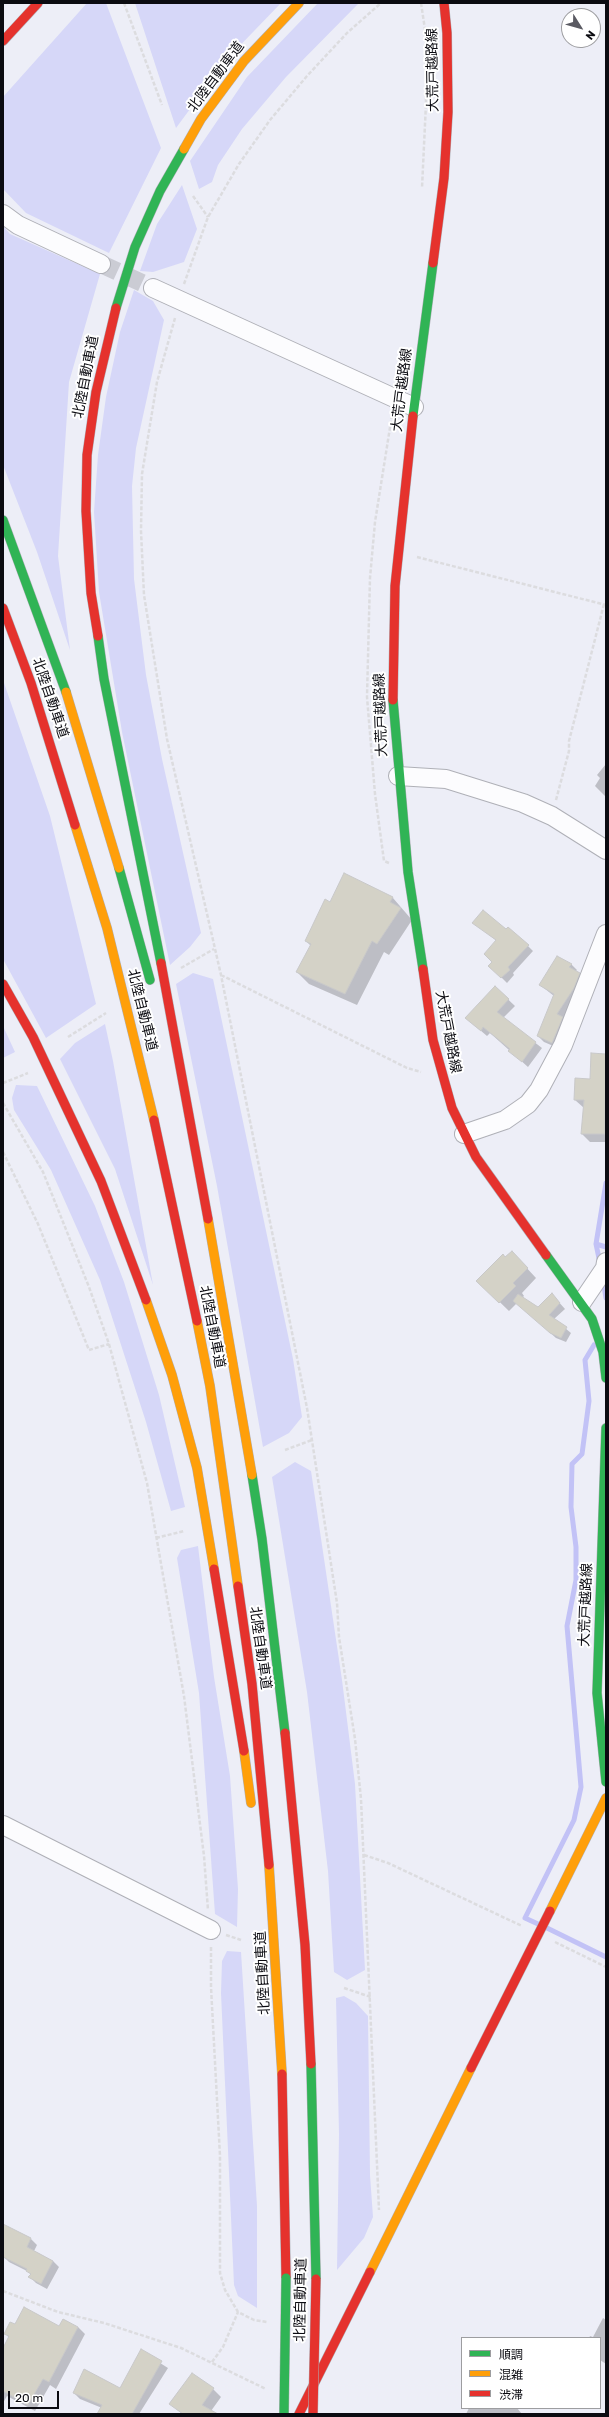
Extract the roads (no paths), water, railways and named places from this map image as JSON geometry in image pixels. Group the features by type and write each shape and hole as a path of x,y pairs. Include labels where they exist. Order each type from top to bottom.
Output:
{"main road":[{"path":"3,41 38,3"},
{"name":"北陸自動車道","path":"299,3 273,28 221,90 182,149 160,191 135,247 111,324 96,392 87,456 86,512 91,593 104,679 138,842 186,1095 209,1233 237,1382 262,1539 290,1787 305,1945 312,2074 316,2279 313,2414"},
{"name":"大荒戸越路線","path":"444,3 447,33 448,112 444,178 397,551 393,696 398,776 416,931 439,1067 452,1108 476,1157 521,1223 582,1302 592,1319 600,1340 606,1378"},
{"name":"北陸自動車道","path":"3,520 60,673 94,780 134,918 153,993"},
{"name":"北陸自動車道","path":"3,608 32,683 107,928 142,1066 178,1224 210,1386 252,1684 267,1825 282,2073 286,2278 284,2414"},
{"path":"3,984 33,1037 101,1181 136,1270 172,1375 197,1468 234,1682 253,1815"},
{"name":"北陸自動車道","path":"166,1045 209,1233"},
{"name":"大荒戸越路線","path":"606,1428 603,1576 597,1693 606,1782"},
{"path":"299,2414 606,1798"},
{"name":"北陸自動車道","path":"257,1845 271,1944 282,2073"}],"street":[{"path":"3,214 18,225 101,264"},
{"path":"153,288 414,407"},
{"path":"398,776 446,779 523,803 552,816 606,850"},
{"path":"464,1134 505,1120 528,1104 540,1090 563,1044 606,934"},
{"path":"582,1302 605,1268 606,1262"},
{"path":"3,1825 211,1930"}],"waterway":[{"path":"600,1263 596,1244 606,1183"},
{"path":"596,1244 606,1247"},
{"path":"603,1279 606,1298"},
{"path":"538,1924 525,1918 574,1820 581,1787 567,1626 576,1580 576,1547 571,1507 572,1464 582,1454 589,1401 585,1360 594,1345"},
{"path":"547,1928 606,1957"}],"tunnel":[{"path":"101,264 153,288"}]}
